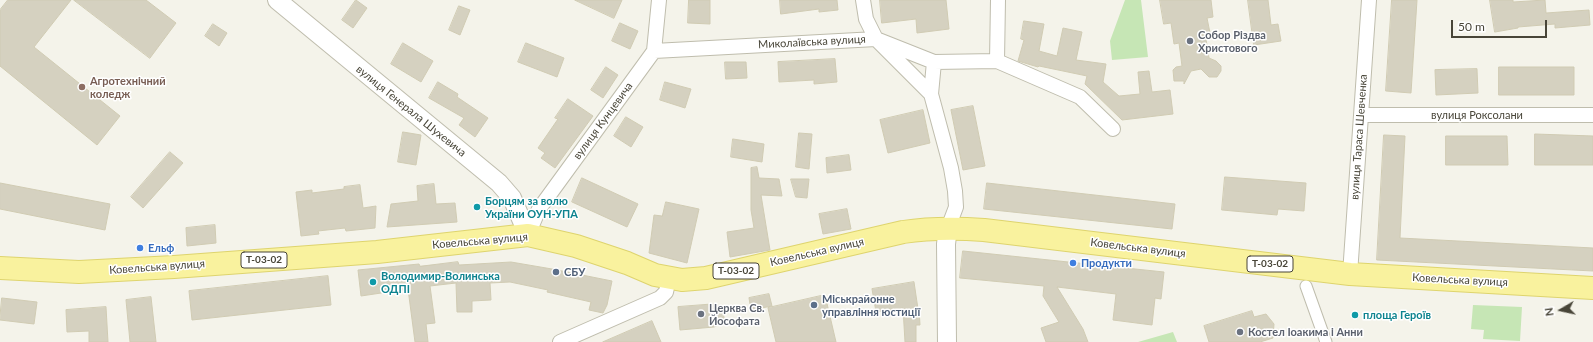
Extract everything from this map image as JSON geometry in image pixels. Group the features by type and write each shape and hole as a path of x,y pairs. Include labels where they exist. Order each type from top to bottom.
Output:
{"main road":[{"name":"Ковельська вулиця","path":"0,268 79,272 174,267 377,252 528,235 576,246 627,263 655,275 682,280 706,278 903,232 948,228 984,230 1350,274 1593,288"}],"street":[{"name":"вулиця Генерала Шухевича","path":"277,0 499,183 512,198 528,235"},
{"path":"654,51 659,0"},
{"path":"863,0 866,19 876,39 931,94"},
{"path":"997,61 998,0"},
{"name":"вулиця Тараса Шевченка","path":"1350,274 1369,0"},
{"name":"Миколаївська вулиця","path":"654,51 876,39 934,62 997,61 1080,97 1113,129"},
{"name":"вулиця Кунцевича","path":"528,235 539,209 654,51"},
{"path":"934,62 931,94 951,168 956,207 948,228 946,244 947,342"},
{"name":"вулиця Роксолани","path":"1361,115 1593,115"},
{"path":"560,342 660,298 666,292 669,278"},
{"path":"1306,286 1326,342"}],"green space":[{"path":"1125,0 1141,0 1148,57 1112,60 1110,41"},
{"path":"1473,305 1522,307 1520,341 1483,339 1484,330 1471,329"},
{"path":"1173,332 1177,342 1138,342"}],"building":[{"path":"8,0 71,0 34,47 120,116 97,145 0,66 0,10"},
{"path":"74,0 146,0 176,23 150,58"},
{"path":"356,0 367,8 353,28 342,20"},
{"path":"575,0 622,0 614,18"},
{"path":"689,0 710,0 710,24 688,23"},
{"path":"780,0 837,0 838,10 819,12 819,9 781,14"},
{"path":"880,0 946,0 949,29 917,33 916,19 882,23"},
{"name":"Собор Різдва Христового","path":"1160,0 1211,0 1213,17 1207,18 1211,38 1206,39 1209,58 1216,61 1221,66 1221,71 1217,77 1209,77 1201,69 1191,71 1184,84 1184,81 1174,81 1173,70 1176,67 1182,66 1179,43 1174,44 1171,23 1164,24"},
{"path":"1248,0 1268,0 1271,25 1278,24 1281,41 1254,45"},
{"path":"1392,0 1417,0 1411,93 1386,91"},
{"path":"1490,0 1513,0 1513,2 1545,0 1546,13 1589,10 1590,25 1555,28 1555,24 1518,27 1495,32"},
{"path":"459,6 470,10 460,35 449,30"},
{"path":"1024,21 1044,24 1039,51 1057,56 1063,28 1082,32 1076,60 1106,64 1103,82 1119,96 1140,94 1138,72 1149,71 1152,92 1170,90 1173,114 1122,120 1085,84 1087,76 1038,67 1018,61 1024,40 1021,39"},
{"path":"620,23 638,31 630,49 612,41"},
{"path":"213,24 227,33 219,46 205,36"},
{"path":"403,43 433,61 421,82 391,64"},
{"path":"526,43 564,58 557,77 518,62"},
{"path":"835,59 837,82 814,84 814,80 779,82 778,62"},
{"path":"725,62 746,62 747,78 726,79"},
{"path":"606,67 618,75 603,98 591,90"},
{"path":"1499,67 1574,67 1574,95 1499,95"},
{"path":"1477,69 1478,93 1436,95 1435,70"},
{"path":"438,82 458,94 457,97 488,118 475,137 459,125 464,118 429,98"},
{"path":"665,82 691,89 685,108 660,100"},
{"path":"568,99 593,116 555,168 541,158 545,153 538,148 558,119 555,118"},
{"path":"973,106 985,166 963,170 951,110"},
{"path":"923,110 930,143 888,153 880,120"},
{"path":"626,117 643,127 631,147 614,136"},
{"path":"403,132 421,135 416,165 398,162"},
{"path":"799,133 812,134 809,169 796,167"},
{"path":"1535,134 1593,136 1593,165 1535,165"},
{"path":"1384,135 1405,136 1400,238 1593,248 1593,271 1377,260"},
{"path":"1446,136 1507,136 1508,165 1446,165"},
{"path":"733,139 764,144 762,162 731,157"},
{"path":"170,152 183,163 143,208 131,197"},
{"path":"849,155 851,170 827,173 826,158"},
{"path":"757,167 759,178 779,179 782,196 761,195 770,250 730,257 727,232 754,228 751,210 751,168"},
{"path":"1225,177 1306,183 1304,211 1278,209 1277,215 1222,210"},
{"path":"582,178 638,204 627,227 572,202"},
{"path":"791,179 809,179 807,198 796,197"},
{"path":"0,183 110,204 105,230 0,209"},
{"path":"987,183 1175,204 1172,229 984,209"},
{"path":"434,184 436,204 455,203 457,222 387,227 391,204 418,201 417,186"},
{"path":"360,185 363,208 376,206 375,228 346,231 345,228 318,231 319,234 301,236 296,192 312,190 312,193 344,189 344,187"},
{"path":"666,202 699,209 687,263 649,253 654,215 662,216"},
{"path":"847,209 851,229 823,234 819,214"},
{"path":"215,225 216,243 187,246 186,228"},
{"path":"963,251 1164,272 1161,299 1155,298 1152,325 1113,320 1116,294 1057,287 1083,329 1088,342 1046,342 1041,328 1059,322 1043,296 1044,286 960,278"},
{"path":"458,262 459,265 511,262 612,281 607,305 603,313 589,310 591,302 547,292 548,290 510,282 490,283 491,300 472,301 472,312 457,312 456,283 430,286 435,323 426,324 428,342 415,342 408,289 361,296 358,270"},
{"path":"328,276 331,305 192,320 189,291"},
{"path":"914,282 919,309 920,325 916,325 916,342 905,342 903,308 876,312 872,289"},
{"path":"769,294 772,306 751,310 749,298"},
{"path":"825,295 836,342 776,342 768,308"},
{"path":"151,297 156,342 130,342 126,300"},
{"path":"2,298 37,302 34,324 0,320"},
{"name":"Церква Св. Йософата","path":"713,304 718,305 723,310 724,318 719,325 714,327 680,330 678,307"},
{"path":"106,307 108,342 89,342 89,331 67,332 66,310"},
{"name":"Костел Іоакима і Анни","path":"1252,311 1254,317 1266,314 1274,324 1273,338 1260,342 1209,342 1204,326"},
{"path":"652,321 661,342 603,342"}],"place":[{"name":"Собор Різдва Христового","path":"1190,41"},
{"name":"Агротехнічний коледж","path":"82,87"},
{"name":"Борцям за волю України ОУН-УПА","path":"477,207"},
{"name":"Ельф","path":"140,248"},
{"name":"Продукти","path":"1073,263"},
{"name":"СБУ","path":"556,272"},
{"name":"Володимир-Волинська ОДПІ","path":"373,282"},
{"name":"Міськрайонне управління юстиції","path":"814,305"},
{"name":"Церква Св. Йософата","path":"701,314"},
{"name":"площа Героїв","path":"1355,315"},
{"name":"Костел Іоакима і Анни","path":"1240,332"}]}
